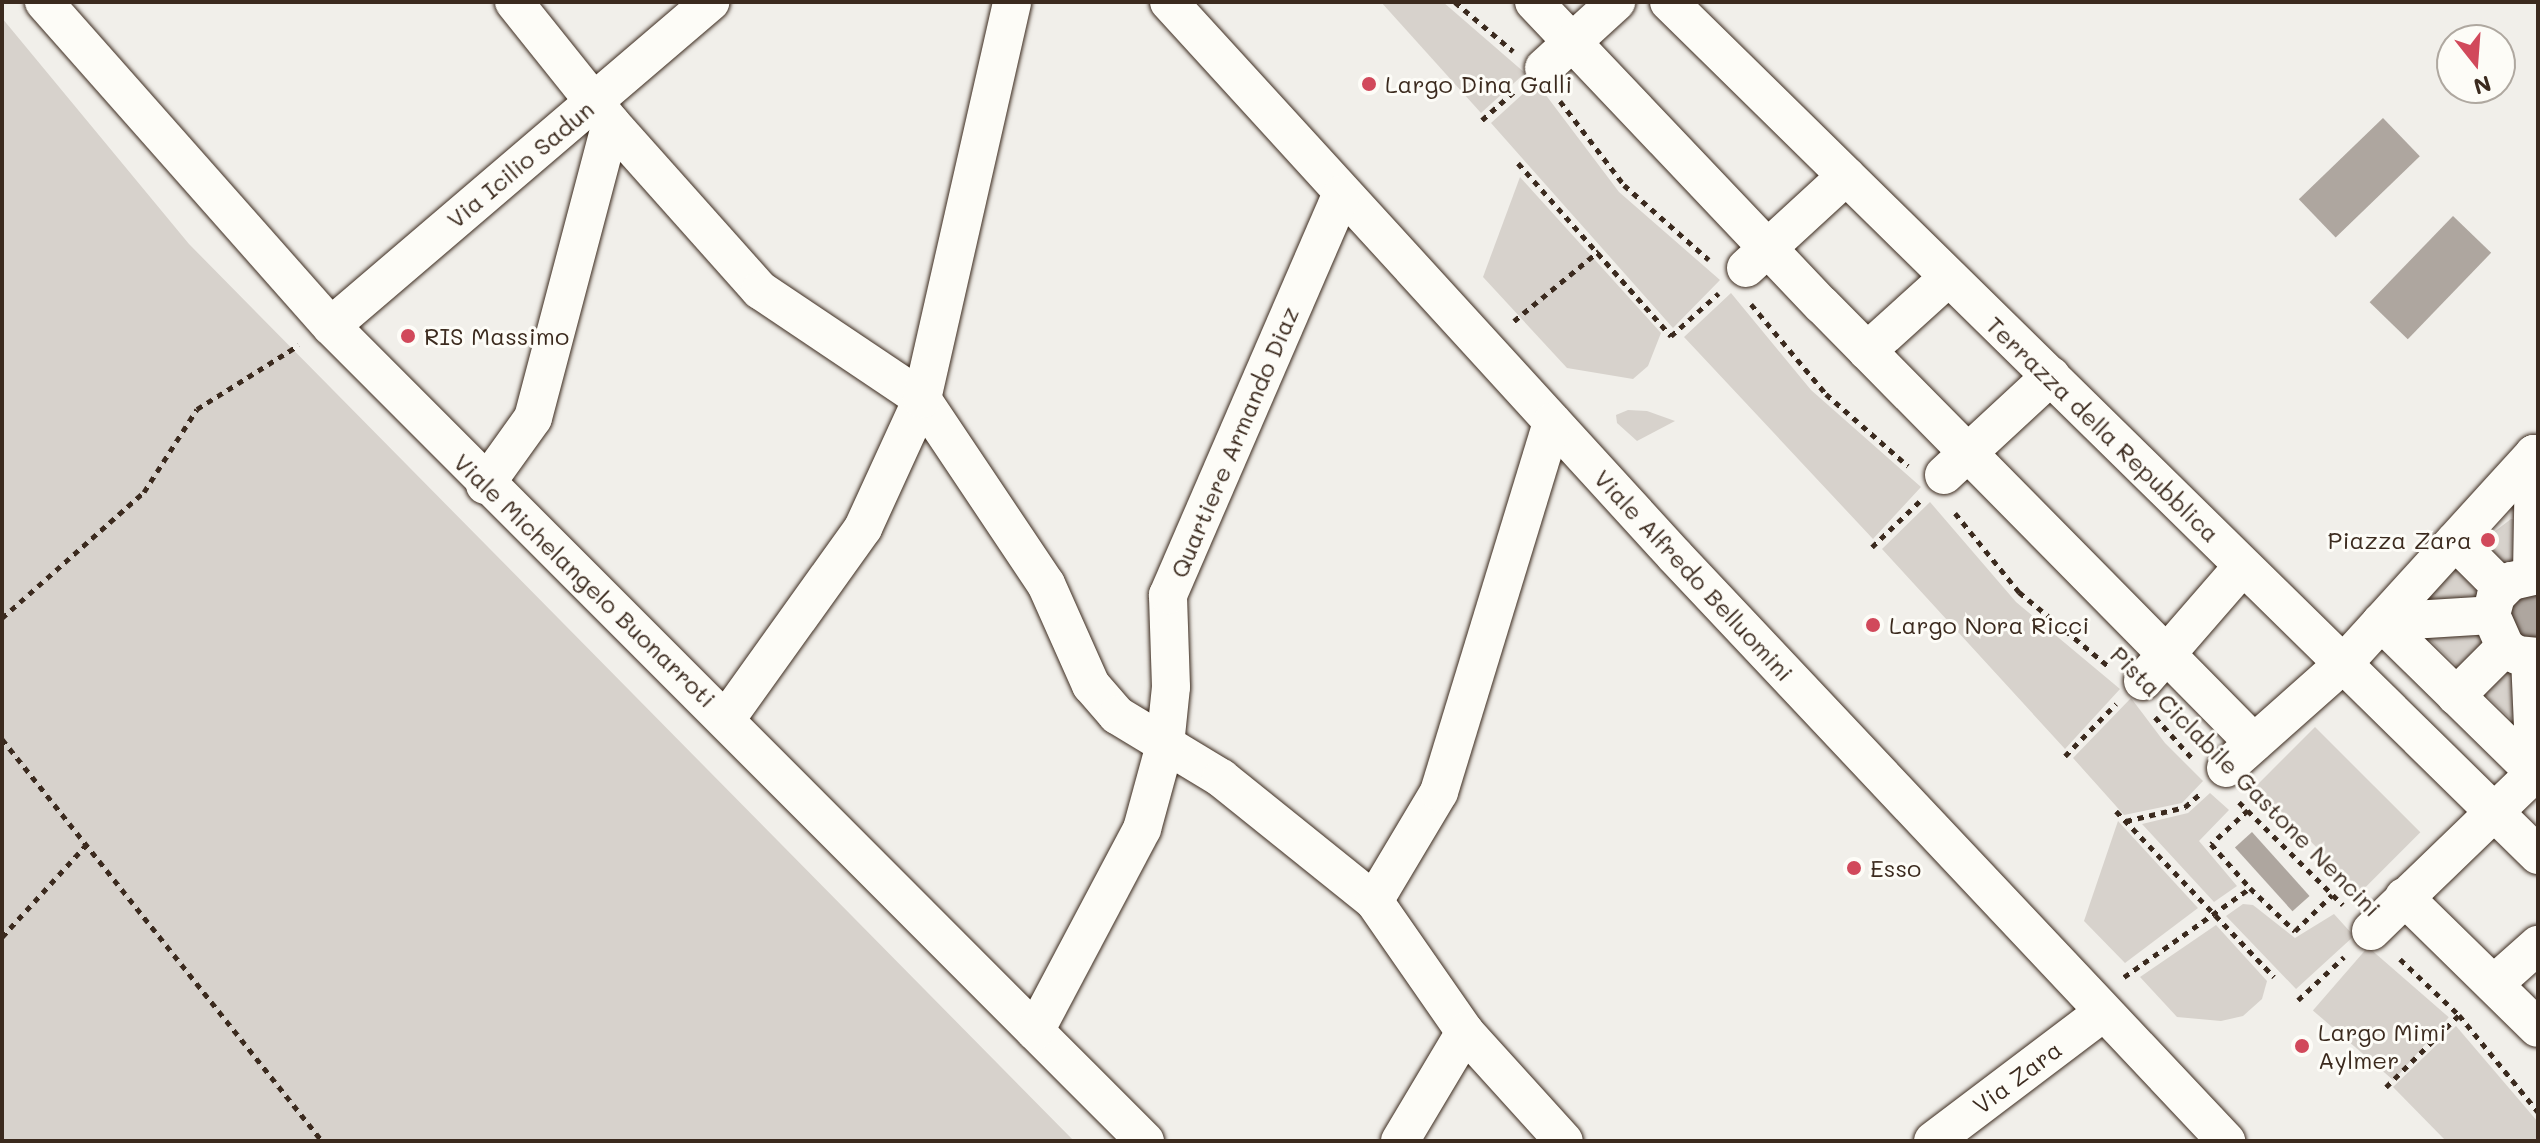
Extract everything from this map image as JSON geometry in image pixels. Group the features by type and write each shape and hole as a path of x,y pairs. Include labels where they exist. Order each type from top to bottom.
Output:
{"street":[{"name":"Viale Michelangelo Buonarroti","path":"44,2 331,326 485,485 727,718 1145,1141"},
{"path":"514,2 602,112 760,290 922,399 1046,584 1091,685 1117,715 1221,778 1374,901 1465,1032 1564,1141"},
{"name":"Via Icilio Sadun","path":"331,326 602,112 710,2"},
{"path":"727,718 863,528 922,399 1012,2"},
{"name":"Viale Alfredo Belluomini","path":"1169,2 1341,195 2101,1014 2226,1141"},
{"path":"1534,2 1572,42 1739,272 1867,351 1942,482 2139,682 2254,743"},
{"path":"1539,77 1616,2"},
{"name":"Terrazza della Repubblica","path":"1669,2 2538,855"},
{"path":"485,485 533,418 602,112"},
{"path":"1739,272 1846,176"},
{"name":"Quartiere Armando Diaz","path":"1035,1031 1142,829 1165,745 1171,687 1168,595 1341,195"},
{"path":"1867,351 1949,277"},
{"path":"1942,482 2051,376"},
{"path":"1374,901 1439,792 1552,422"},
{"path":"2218,781 2254,743 2343,664 2536,457"},
{"path":"2536,457 2519,616 2536,772"},
{"path":"2455,541 2519,616"},
{"path":"2139,682 2243,566"},
{"path":"2381,622 2519,616"},
{"path":"2456,696 2519,616"},
{"path":"2381,622 2536,772"},
{"path":"2371,931 2536,772"},
{"path":"2404,897 2480,996 2538,1028"},
{"path":"2480,996 2538,945"},
{"name":"Via Zara","path":"1933,1141 2101,1014"},
{"path":"1400,1141 1465,1032"}],"path":[{"name":"Pista Ciclabile Gastone Nencini","path":"1455,2 1539,77 1624,185 1739,272 1826,394 1942,482 2019,592 2139,682 2218,781 2459,1015 2538,1112"},
{"path":"1482,120 1539,77"},
{"path":"1518,163 1671,336 1739,272"},
{"path":"1514,321 1599,251"},
{"path":"2,618 144,492 197,409 331,326"},
{"path":"1872,547 1942,482"},
{"path":"2065,756 2139,682"},
{"path":"2,739 322,1141"},
{"path":"2125,821 2185,807 2218,781"},
{"path":"2248,810 2211,844 2250,888 2295,931 2332,895"},
{"path":"2116,811 2274,977"},
{"path":"2,937 86,845"},
{"path":"2298,1000 2371,931"},
{"path":"2386,1087 2480,996"}],"shaded area":[{"path":"1381,2 1443,2 1525,73 1481,113"},
{"path":"2,18 189,244 1074,1141 2,1141"},
{"path":"1536,82 1619,192 1720,280 1673,328 1491,123"},
{"path":"2383,118 2420,156 2336,237 2299,199"},
{"path":"1520,177 1661,333 1648,366 1633,379 1567,368 1483,277"},
{"path":"2453,216 2491,253 2408,339 2370,302"},
{"path":"1731,293 1811,390 1921,487 1873,539 1684,337"},
{"path":"1628,410 1647,411 1675,421 1637,441 1617,423 1616,415"},
{"path":"1930,502 2016,602 2120,689 2065,749 1882,549"},
{"path":"2511,519 2517,520 2521,567 2500,574 2473,548"},
{"path":"2463,562 2491,588 2481,607 2434,608 2426,598"},
{"path":"2538,591 2538,641 2523,641 2504,616 2509,600"},
{"path":"2481,625 2488,646 2462,671 2425,635"},
{"path":"2501,659 2520,666 2519,711 2511,719 2475,685"},
{"path":"2131,698 2165,743 2203,781 2182,803 2124,815 2073,758"},
{"path":"2315,727 2420,832 2361,892 2256,786"},
{"path":"2210,793 2229,810 2199,841 2237,886 2214,902 2142,824 2188,813"},
{"path":"2118,821 2198,908 2125,963 2084,921"},
{"path":"2252,832 2310,896 2292,911 2235,847"},
{"path":"2243,904 2253,905 2295,938 2334,914 2354,936 2296,989 2226,916"},
{"path":"2216,925 2267,981 2262,999 2243,1016 2221,1021 2177,1017 2140,977"},
{"path":"2368,947 2449,1017 2394,1081 2313,1010"},
{"path":"2456,1026 2538,1122 2538,1141 2446,1141 2393,1087"}],"place":[{"name":"Largo Dina Galli","path":"1369,84"},
{"name":"RIS Massimo","path":"408,336"},
{"name":"Piazza Zara","path":"2488,540"},
{"name":"Largo Nora Ricci","path":"1873,625"},
{"name":"Esso","path":"1854,868"},
{"name":"Largo Mimi Aylmer","path":"2302,1046"}]}
